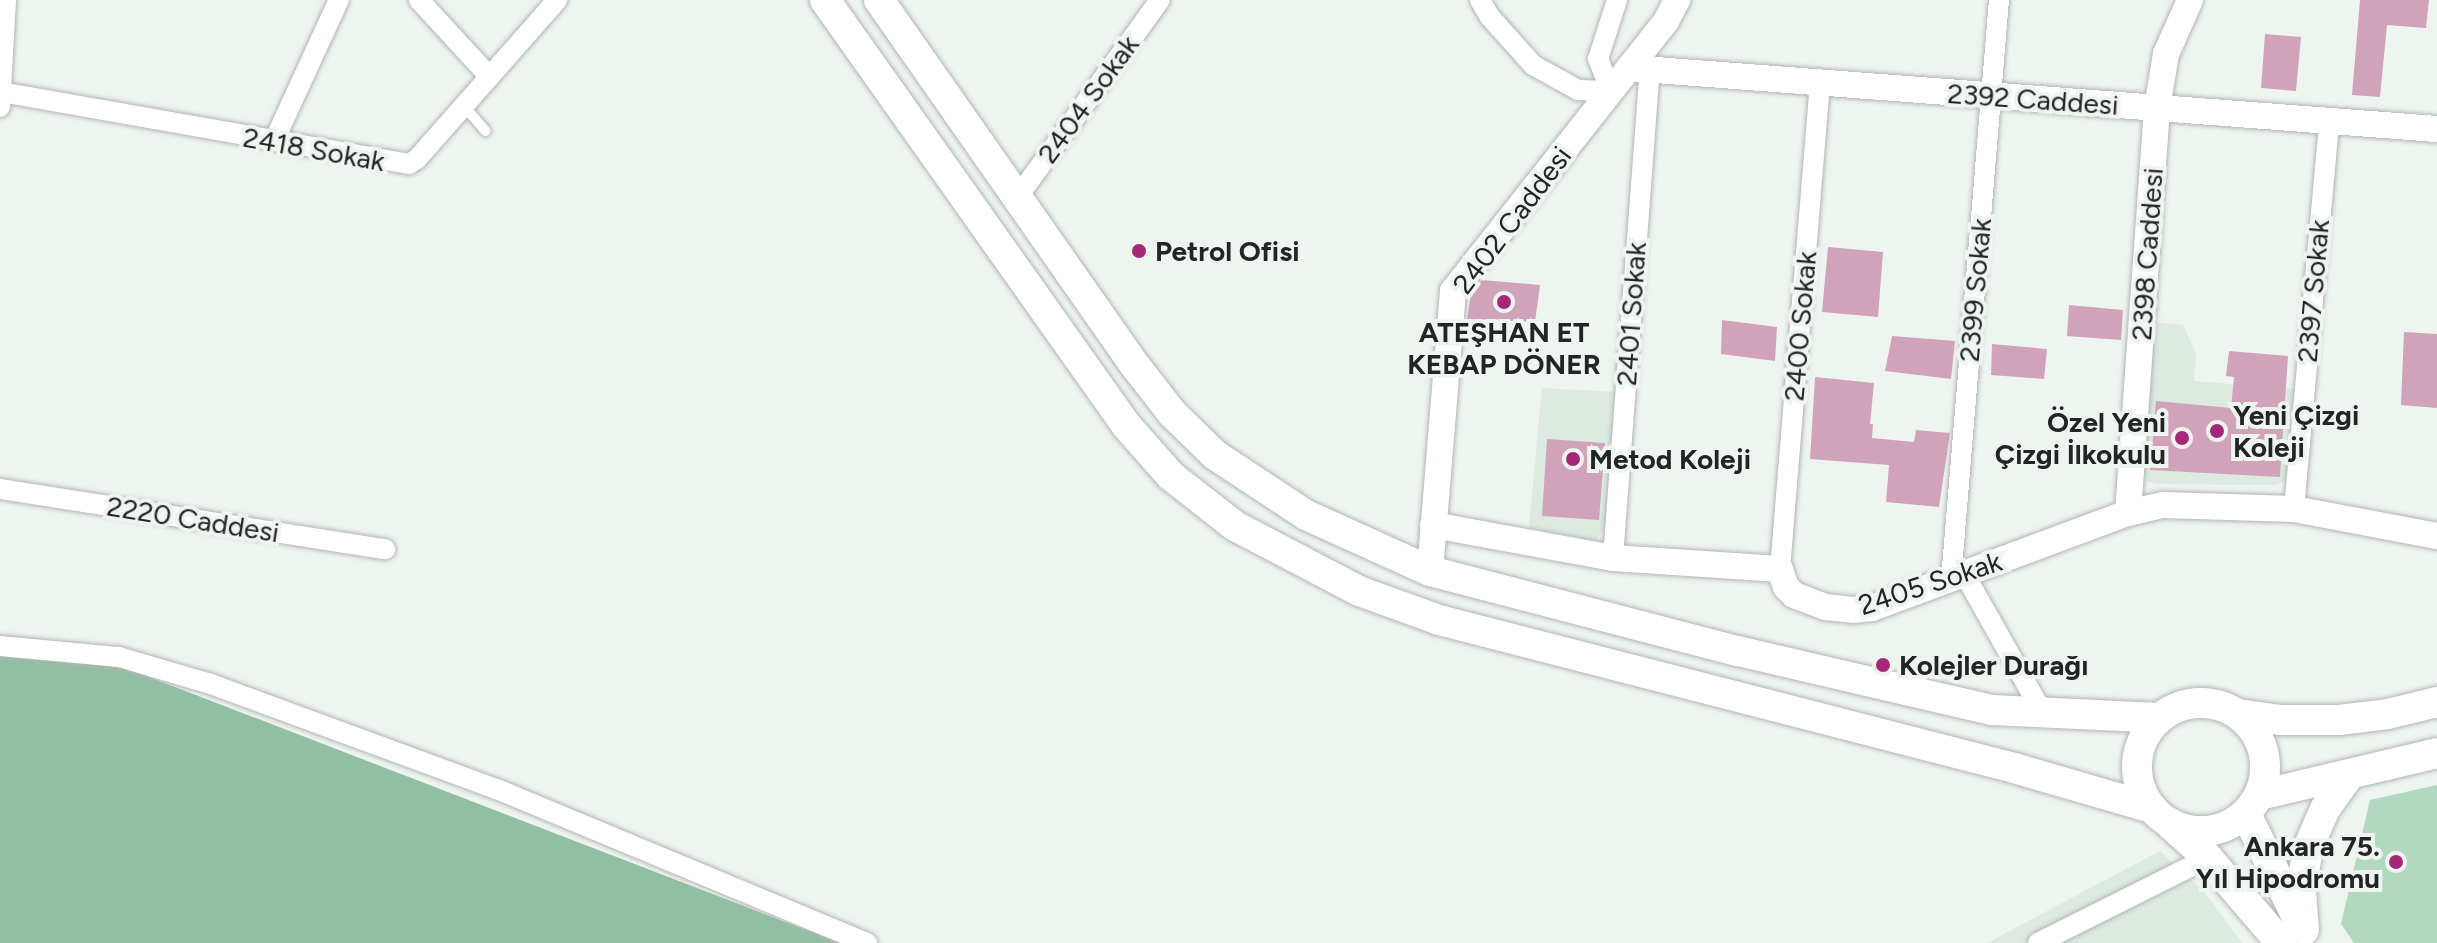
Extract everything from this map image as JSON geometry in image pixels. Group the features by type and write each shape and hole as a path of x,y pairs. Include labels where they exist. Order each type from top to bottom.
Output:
{"main road":[{"path":"825,0 1126,425 1171,476 1235,526 1359,591 1439,620 2014,768 2160,815 2193,832 2212,831 2253,805 2350,774 2437,753"},
{"path":"879,0 1137,368 1193,436 1240,473 1306,515 1430,571 1753,655 1992,710 2044,715 2159,718"},
{"path":"2198,702 2219,705 2238,714 2254,728 2266,761 2253,805 2298,939 2160,815 2139,784 2139,748 2159,718 2177,707 2198,702"},
{"path":"2238,714 2280,720 2339,720 2388,714 2437,702"},
{"path":"2298,939 2308,848 2325,809 2350,774"}],"street":[{"path":"0,107 6,0"},
{"path":"274,141 339,0"},
{"path":"419,0 489,76"},
{"name":"2418 Sokak","path":"1,92 409,164 417,159 557,0"},
{"name":"2404 Sokak","path":"1017,198 1160,0"},
{"path":"1480,0 1490,17 1533,65 1578,90 1611,91 1598,59 1617,0"},
{"name":"2402 Caddesi","path":"1430,571 1453,291 1611,91 1639,69 1677,0"},
{"name":"2399 Sokak","path":"1958,578 1999,0"},
{"name":"2398 Caddesi","path":"2128,513 2157,108 2166,54 2176,25 2190,0"},
{"name":"2392 Caddesi","path":"1639,69 2437,129"},
{"name":"2401 Sokak","path":"1613,558 1639,69"},
{"name":"2400 Sokak","path":"1780,569 1820,83"},
{"name":"2397 Sokak","path":"2294,509 2329,121"},
{"name":"2220 Caddesi","path":"0,489 385,549"},
{"name":"2405 Sokak","path":"1780,569 1786,587 1794,595 1840,609 1872,608 2128,513 2163,505 2294,509 2437,536"},
{"path":"1433,525 1613,558 1780,569"},
{"path":"1958,578 2044,715"},
{"path":"0,646 119,657 211,684 497,789 867,943"},
{"path":"2038,943 2208,858"}],"lane":[{"path":"463,105 486,131"}],"shaded area":[{"name":"Yeni Çizgi Koleji","path":"2151,322 2183,325 2196,353 2194,381 2295,389 2285,480 2276,485 2155,484 2139,478"},
{"name":"Metod Koleji","path":"1542,388 1617,392 1605,527 1596,541 1529,527"},
{"path":"2160,851 2205,893 2242,943 1987,943"}],"green space":[{"path":"0,652 118,665 840,943 0,943"},
{"name":"Ankara 75. Yıl Hipodromu","path":"2437,785 2437,943 2354,943 2341,924 2370,800"}],"building":[{"path":"2360,0 2429,0 2426,28 2387,25 2380,97 2352,95"},
{"path":"2265,34 2301,37 2296,91 2261,88"},
{"path":"1828,247 1883,252 1878,317 1822,312"},
{"name":"ATEŞHAN ET KEBAP DÖNER","path":"1482,280 1540,285 1535,322 1467,319 1471,293"},
{"path":"2069,305 2123,310 2121,340 2067,336"},
{"path":"1722,320 1777,327 1775,361 1721,354"},
{"path":"2404,332 2437,334 2437,408 2401,405"},
{"path":"1892,336 1955,341 1951,379 1885,371"},
{"path":"1992,344 2047,349 2044,379 1991,375"},
{"path":"2229,351 2288,356 2280,477 2150,470 2156,401 2231,408 2234,377 2226,376"},
{"path":"1815,377 1874,383 1870,424 1873,424 1872,438 1914,442 1916,430 1950,433 1939,507 1886,502 1889,465 1810,459"},
{"path":"1547,439 1605,443 1599,520 1542,516"}],"place":[{"name":"Petrol Ofisi","path":"1139,251"},
{"name":"ATEŞHAN ET KEBAP DÖNER","path":"1504,302"},
{"name":"Yeni Çizgi Koleji","path":"2217,431"},
{"name":"Özel Yeni Çizgi İlkokulu","path":"2182,438"},
{"name":"Metod Koleji","path":"1573,459"},
{"name":"Kolejler Durağı","path":"1883,665"},
{"name":"Ankara 75. Yıl Hipodromu","path":"2396,862"}]}
